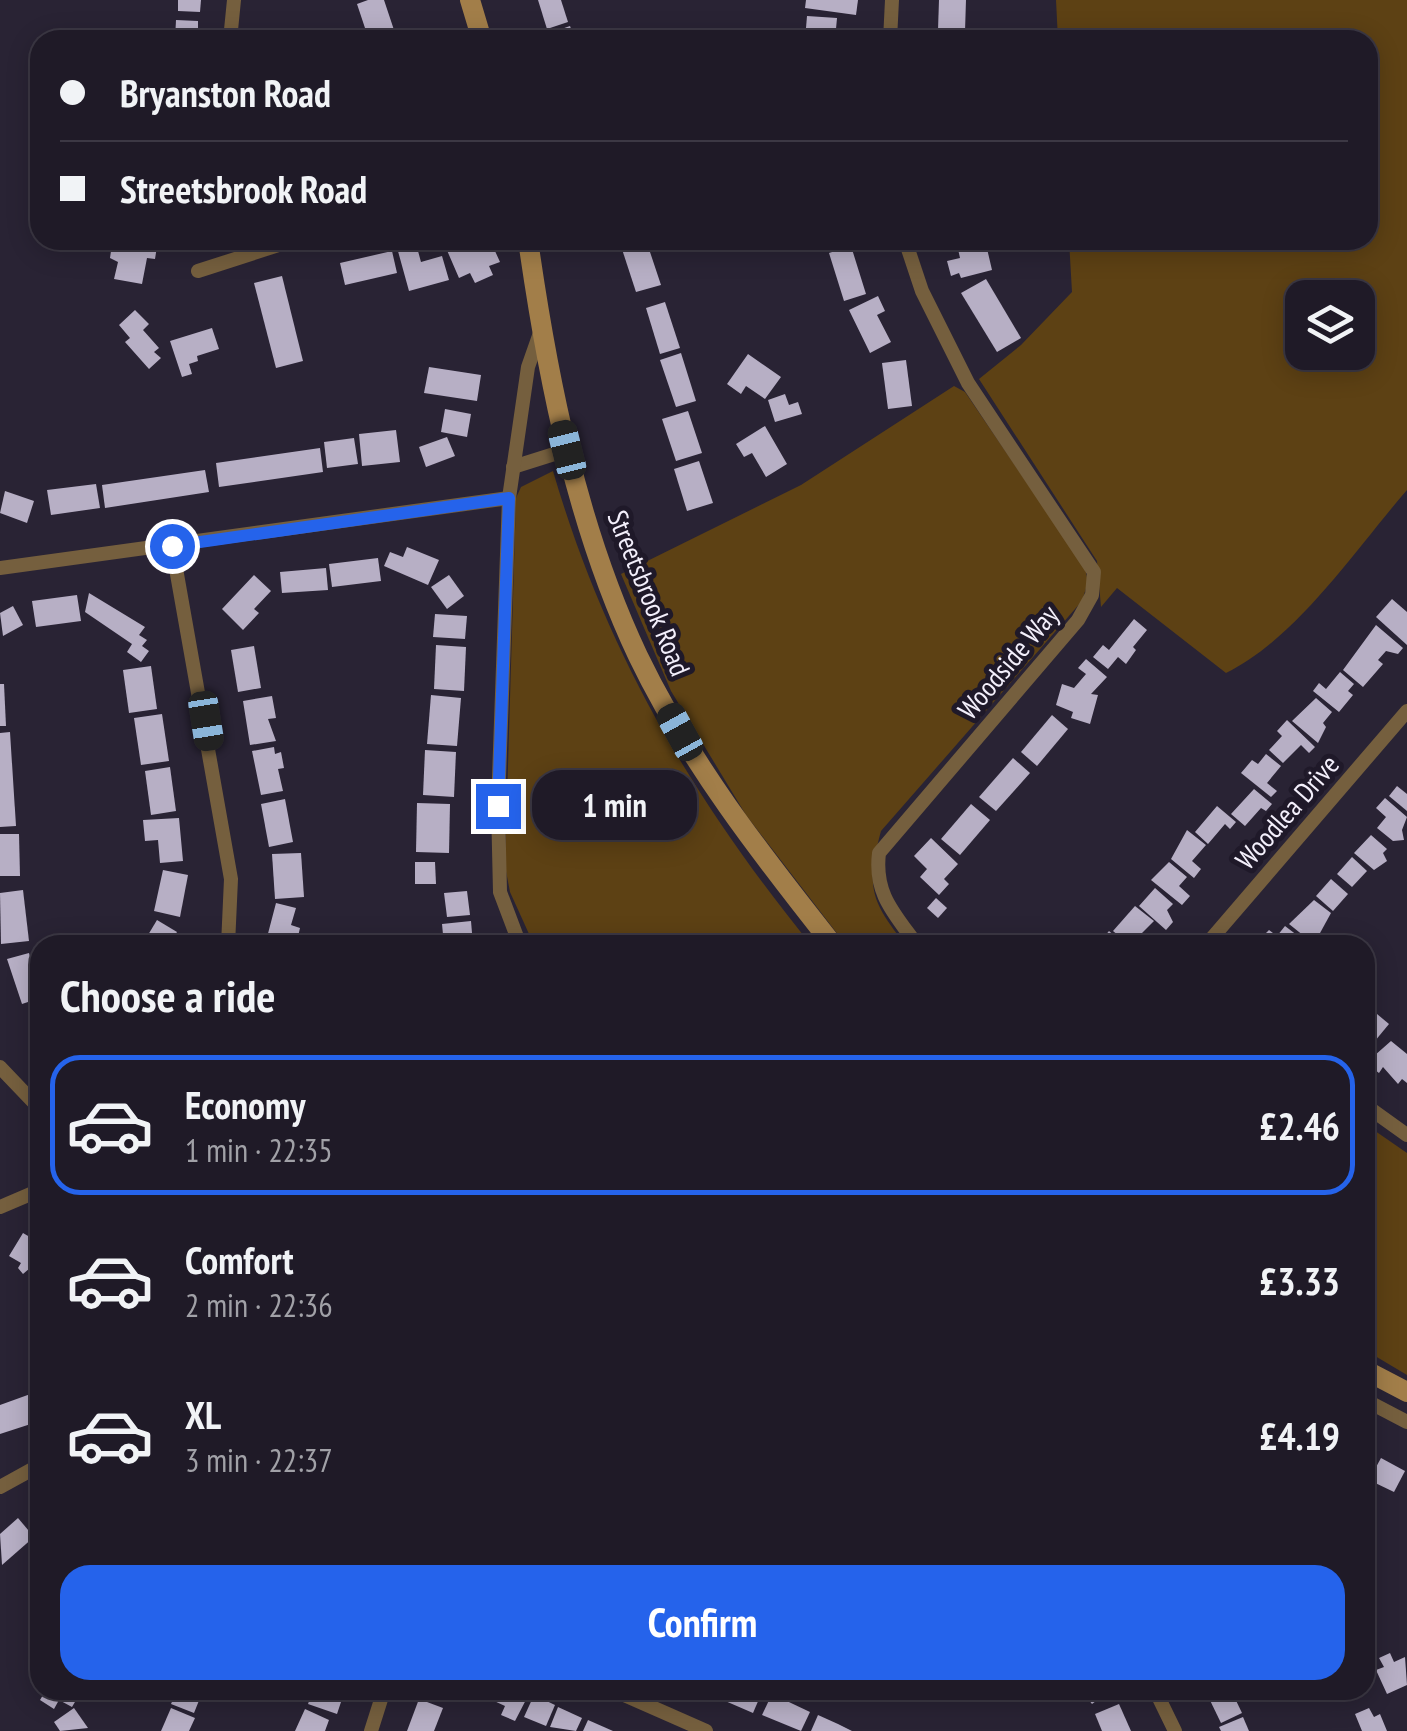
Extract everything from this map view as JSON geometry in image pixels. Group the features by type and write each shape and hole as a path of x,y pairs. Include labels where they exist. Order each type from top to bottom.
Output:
{"main road":[{"path":"470,0 479,30"},
{"name":"Streetsbrook Road","path":"529,250 541,330 567,450 638,656 726,807 825,935"},
{"path":"1375,1375 1407,1392"}],"street":[{"path":"231,30 234,0"},
{"path":"890,30 892,0"},
{"path":"198,271 263,250"},
{"name":"Woodside Way","path":"908,250 922,291 968,384 1094,572 1092,595 1078,620 880,853 876,877 882,897 910,935"},
{"name":"Streetsbrook Road","path":"516,935 500,892 498,856 509,498 528,367 541,330"},
{"path":"513,467 567,450"},
{"path":"0,568 509,498"},
{"path":"172,546 231,879 228,935"},
{"name":"Woodlea Drive","path":"1215,935 1407,711"},
{"path":"0,1067 30,1099"},
{"path":"1375,1113 1407,1135"},
{"path":"0,1207 30,1194"},
{"path":"1375,1405 1407,1422"},
{"path":"0,1487 30,1470"},
{"path":"371,1731 381,1700"},
{"path":"636,1700 706,1731"},
{"path":"1160,1700 1174,1731"}],"shaded area":[{"path":"1056,0 1407,0 1407,490 1346,565 1277,638 1226,673 1117,588 1101,607 1097,561 979,379 1021,345 1072,292 1070,250 1378,250 1378,30 1058,30"},
{"path":"954,386 965,392 1085,568 1088,582 1082,601 881,831 874,892 899,935 838,935 746,815 671,691 621,574 801,485"},
{"path":"553,471 599,601 658,722 728,835 803,935 529,935 510,892 505,866 516,498 521,487"},
{"path":"1375,1131 1407,1153 1407,1375 1375,1356"}],"building":[{"path":"178,0 201,0 200,12 178,11"},
{"path":"384,0 394,30 366,30 357,4"},
{"path":"538,0 561,0 568,22 547,29"},
{"path":"806,0 858,0 856,15 805,8"},
{"path":"939,0 966,0 965,30 938,30"},
{"path":"807,16 837,18 836,30 806,30"},
{"path":"176,20 198,21 198,30 176,30"},
{"path":"156,250 155,259 147,258 142,284 114,279 118,262 110,258 111,251"},
{"path":"398,250 418,250 421,262 442,256 449,280 409,291"},
{"path":"447,250 495,250 500,262 489,266 493,275 475,283 470,273 459,278"},
{"path":"622,250 649,250 661,285 636,292"},
{"path":"852,250 866,294 844,301 829,253"},
{"path":"958,250 987,250 992,270 961,278 959,273 951,276 947,261 960,258"},
{"path":"392,251 397,273 345,285 340,263"},
{"path":"282,276 303,361 276,368 254,283"},
{"path":"986,279 1021,338 997,352 961,293"},
{"path":"878,296 885,311 877,315 891,342 870,353 849,310"},
{"path":"665,302 680,348 660,354 646,308"},
{"path":"135,310 149,324 143,330 159,348 154,352 161,358 149,369 125,342 130,338 119,325"},
{"path":"212,328 219,349 197,356 198,361 189,364 192,374 182,377 170,341"},
{"path":"681,353 696,401 676,407 660,360"},
{"path":"748,354 781,377 765,399 746,386 741,394 727,384"},
{"path":"906,360 912,406 888,409 882,363"},
{"path":"429,367 481,375 477,401 424,393"},
{"path":"785,394 789,405 798,402 802,414 775,422 768,400"},
{"path":"445,409 471,414 467,437 441,432"},
{"path":"688,411 702,453 676,461 662,419"},
{"path":"765,426 787,464 766,477 752,453 744,457 736,444"},
{"path":"396,430 400,462 362,466 359,434"},
{"path":"447,437 455,456 426,467 419,447"},
{"path":"354,438 358,464 327,468 324,442"},
{"path":"320,448 323,472 219,487 216,463"},
{"path":"699,461 713,503 687,511 674,469"},
{"path":"205,470 209,492 105,508 102,485"},
{"path":"96,484 100,508 51,515 47,490"},
{"path":"5,491 34,501 27,523 0,513"},
{"path":"407,547 439,560 428,585 384,566 390,552 403,557"},
{"path":"378,558 381,581 332,587 329,564"},
{"path":"326,568 328,590 282,593 280,572"},
{"path":"254,575 271,591 254,609 259,613 243,630 222,609"},
{"path":"449,575 464,596 447,609 431,587"},
{"path":"89,593 145,627 139,635 147,640 142,646 149,651 141,662 127,652 132,644 85,612"},
{"path":"77,595 81,621 36,627 32,601"},
{"path":"1392,599 1407,612 1407,645 1376,617"},
{"path":"13,606 23,625 3,636 0,613"},
{"path":"435,614 467,616 465,639 433,637"},
{"path":"1134,619 1147,630 1126,664 1118,657 1108,669 1093,657 1103,645 1109,650"},
{"path":"1376,625 1403,648 1398,654 1386,651 1378,660 1383,664 1363,687 1343,670"},
{"path":"436,645 466,647 464,691 434,689"},
{"path":"254,646 261,688 238,692 231,650"},
{"path":"1086,659 1107,677 1091,694 1098,695 1090,724 1071,718 1073,712 1056,705 1062,684 1074,688 1086,674 1078,668"},
{"path":"151,666 157,709 129,713 123,670"},
{"path":"1340,672 1354,684 1348,691 1353,695 1339,712 1313,691 1319,683 1326,689"},
{"path":"0,684 4,684 6,726 0,726"},
{"path":"431,695 461,698 457,746 427,744"},
{"path":"272,696 276,718 268,719 276,741 250,745 243,701"},
{"path":"1316,698 1332,712 1323,723 1326,727 1318,743 1292,721"},
{"path":"162,714 169,761 141,765 134,718"},
{"path":"1052,715 1068,729 1037,766 1021,752"},
{"path":"1287,720 1315,747 1309,753 1301,745 1283,763 1269,750 1282,736 1277,731"},
{"path":"10,732 16,826 0,827 0,733"},
{"path":"274,747 275,754 281,752 284,768 278,769 283,791 261,795 252,751"},
{"path":"425,750 456,752 454,797 423,795"},
{"path":"1266,754 1281,766 1267,783 1277,791 1271,797 1241,773 1252,760 1258,764"},
{"path":"1013,758 1030,773 996,811 979,797"},
{"path":"170,767 176,811 151,815 145,771"},
{"path":"1397,786 1407,794 1407,811 1389,796"},
{"path":"1254,789 1272,804 1266,811 1261,808 1245,826 1231,814"},
{"path":"1385,798 1407,817 1402,830 1404,840 1393,841 1377,828 1386,817 1376,808"},
{"path":"285,799 293,842 269,847 261,804"},
{"path":"417,803 450,804 449,853 416,852"},
{"path":"971,804 990,820 960,855 941,839"},
{"path":"1217,806 1236,822 1230,829 1225,824 1208,844 1195,832"},
{"path":"179,818 183,861 160,863 158,840 145,841 143,820"},
{"path":"1187,830 1206,845 1192,861 1201,869 1194,878 1171,859"},
{"path":"0,834 19,834 20,876 0,876"},
{"path":"1371,835 1387,849 1383,853 1387,861 1374,870 1354,853"},
{"path":"931,838 958,864 944,879 949,884 939,895 920,877 927,869 914,856"},
{"path":"301,853 304,897 275,899 272,854"},
{"path":"1352,857 1367,871 1352,887 1337,874"},
{"path":"415,862 435,862 436,884 415,884"},
{"path":"1169,862 1187,877 1179,886 1190,896 1182,905 1151,880"},
{"path":"163,870 188,875 180,917 154,911"},
{"path":"1331,879 1348,894 1333,911 1316,896"},
{"path":"1155,888 1173,904 1167,910 1173,922 1166,930 1139,906"},
{"path":"23,890 29,941 1,944 0,893"},
{"path":"467,891 470,915 447,917 444,893"},
{"path":"936,898 947,908 938,918 927,908"},
{"path":"1314,900 1331,913 1319,935 1303,935 1289,924"},
{"path":"276,903 296,908 291,925 300,928 298,935 268,935"},
{"path":"1135,906 1154,921 1140,935 1118,935 1113,931"},
{"path":"157,920 177,932 175,935 148,935"},
{"path":"471,921 472,935 443,935 442,924"},
{"path":"1285,926 1297,935 1278,935"},
{"path":"29,953 30,1001 22,1004 7,959"},
{"path":"1375,1012 1389,1024 1375,1041"},
{"path":"1391,1041 1407,1054 1407,1083 1402,1079 1398,1084 1383,1067 1379,1073 1375,1070 1375,1055"},
{"path":"23,1233 30,1237 30,1268 23,1274 18,1268 21,1263 9,1256"},
{"path":"30,1394 30,1424 0,1434 0,1405"},
{"path":"1381,1458 1405,1471 1394,1492 1375,1483 1375,1469"},
{"path":"18,1518 30,1532 30,1540 2,1565 0,1534"},
{"path":"1390,1653 1394,1662 1405,1657 1407,1685 1387,1694 1376,1670 1384,1667 1379,1658"},
{"path":"40,1700 59,1700 54,1709"},
{"path":"173,1700 199,1700 194,1713 171,1704"},
{"path":"309,1700 342,1700 337,1714 308,1704"},
{"path":"419,1700 443,1708 434,1731 407,1731"},
{"path":"492,1700 526,1700 515,1721 501,1715 505,1706"},
{"path":"532,1700 555,1705 546,1726 524,1717"},
{"path":"723,1700 759,1700 753,1713"},
{"path":"769,1700 785,1700 810,1712 801,1731 762,1715"},
{"path":"1210,1700 1236,1700 1242,1713 1221,1723"},
{"path":"1119,1704 1131,1731 1102,1731 1095,1714"},
{"path":"558,1707 582,1718 576,1731 550,1727"},
{"path":"74,1708 88,1728 60,1731 54,1722"},
{"path":"171,1708 195,1718 189,1731 161,1731"},
{"path":"1369,1708 1374,1717 1380,1714 1387,1731 1362,1731 1355,1714"},
{"path":"305,1709 329,1720 325,1731 295,1731"},
{"path":"818,1715 838,1724 852,1731 811,1731"},
{"path":"1243,1717 1249,1731 1221,1731 1219,1727"},
{"path":"588,1720 613,1731 583,1731"}],"route":[{"path":"172,546 509,498 498,806"}]}
